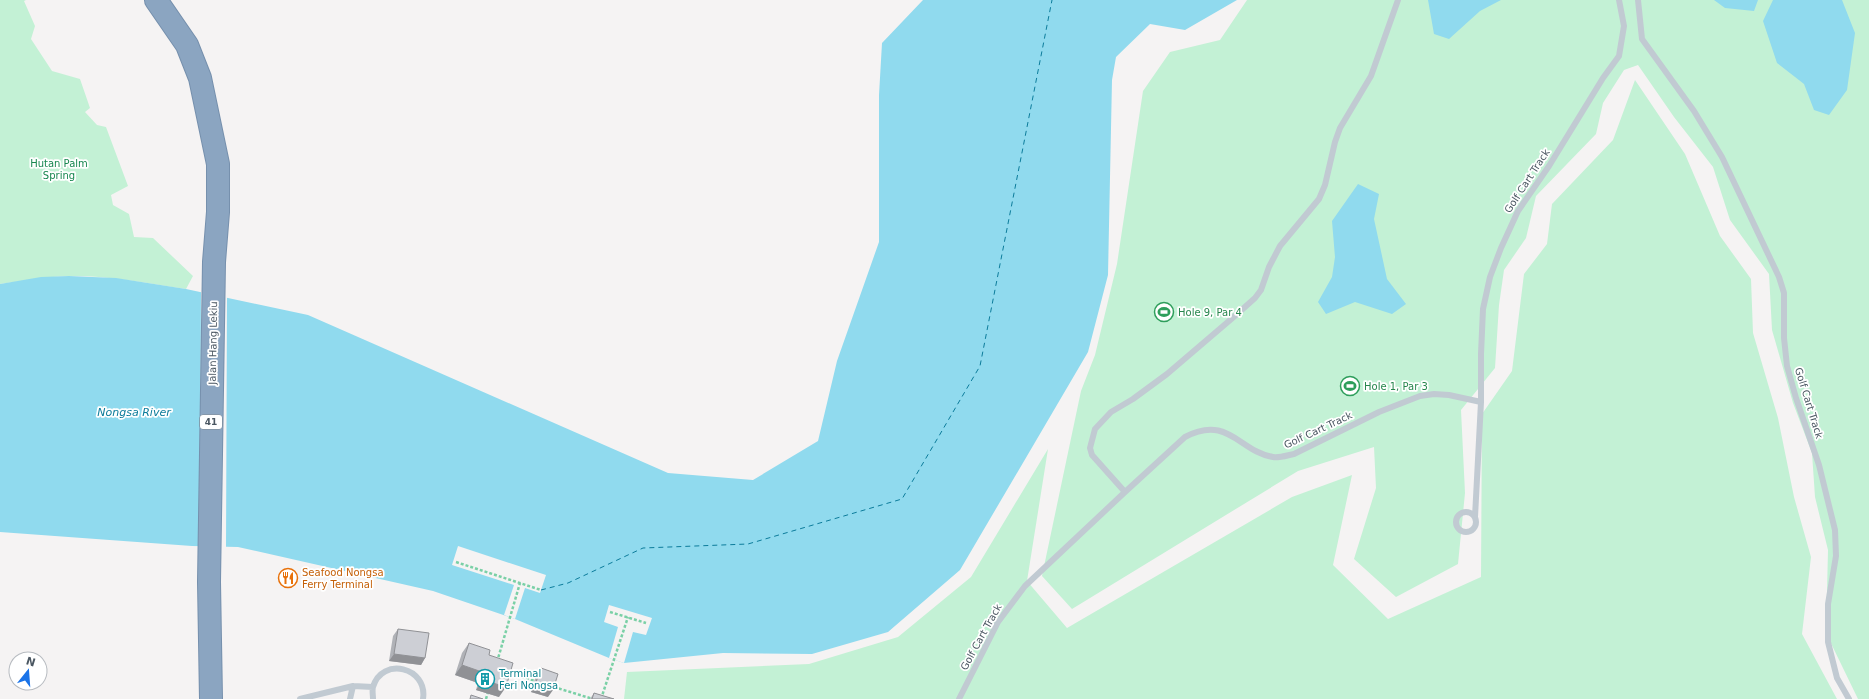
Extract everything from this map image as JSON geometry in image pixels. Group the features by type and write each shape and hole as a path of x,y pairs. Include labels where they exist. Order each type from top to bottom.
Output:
{"highway":[{"name":"Jalan Hang Lekiu","path":"156,0 187,45 200,78 218,164 218,212 214,262 209,582 211,699"}],"lane":[{"path":"1125,492 1092,454 1090,448 1096,429 1111,412 1134,399 1167,374 1241,311 1261,290 1269,267 1280,246 1319,199 1325,185 1335,142 1340,128 1371,76 1398,0"},
{"name":"Golf Cart Track","path":"959,699 998,622 1025,586 1185,437 1194,432 1214,430 1235,436 1260,452 1273,457 1283,456 1294,454 1379,412 1420,396 1434,394 1449,395 1481,402 1483,310 1490,277 1518,211 1553,159 1602,78 1619,56 1624,26 1619,0"},
{"name":"Golf Cart Track","path":"1638,0 1642,39 1694,111 1722,157 1779,277 1784,293 1784,338 1788,366 1796,398 1818,465 1835,530 1836,556 1828,604 1828,642 1837,678 1849,699"},
{"path":"1475,517 1481,402"},
{"path":"373,699 373,687 378,678 385,671 395,668 406,669 415,674 421,683 424,693 423,699"},
{"path":"300,699 353,686 373,687"},
{"path":"350,699 353,686"}],"path":[{"path":"456,562 541,590"},
{"path":"496,668 520,583"},
{"path":"610,612 646,623"},
{"path":"601,699 628,617"},
{"path":"502,670 535,681"},
{"path":"554,687 593,699"},
{"path":"486,699 488,692"}],"green space":[{"name":"Hutan Palm Spring","path":"0,0 26,0 24,1 35,26 31,39 52,71 80,79 90,108 85,112 97,125 106,127 128,186 111,195 113,205 129,214 134,237 153,238 193,276 186,289 127,280 82,276 50,277 0,284"},
{"path":"1247,0 1869,0 1869,699 1858,699 1826,633 1828,550 1815,497 1812,453 1793,403 1772,330 1769,274 1730,220 1713,167 1674,117 1638,65 1624,70 1603,103 1596,134 1536,196 1526,238 1504,270 1499,305 1495,368 1461,410 1465,493 1458,564 1396,597 1354,559 1376,488 1374,447 1298,471 1072,609 1042,576 1081,391 1095,355 1117,264 1143,91 1170,52 1220,40"},
{"path":"1635,80 1685,154 1720,236 1751,279 1753,333 1778,418 1794,497 1811,557 1802,634 1837,699 624,699 627,672 809,664 898,637 971,577 1048,449 1027,581 1067,628 1292,497 1352,475 1333,565 1388,619 1481,577 1482,414 1512,371 1524,274 1547,244 1552,204 1613,140"}],"water":[{"name":"Nongsa River","path":"923,0 1237,0 1185,30 1150,24 1116,57 1112,80 1108,275 1088,352 960,570 888,632 812,654 723,653 624,663 515,619 433,591 238,547 192,546 0,532 0,284 41,277 69,276 116,278 186,289 308,315 668,473 753,480 818,441 837,361 879,242 879,95 882,43"},
{"path":"1428,0 1501,0 1480,11 1449,39 1434,34"},
{"path":"1714,0 1758,0 1754,11 1725,8"},
{"path":"1773,0 1842,0 1855,33 1847,90 1829,115 1814,110 1804,84 1777,63 1763,21"},
{"path":"1358,184 1379,194 1374,219 1387,279 1406,304 1392,314 1355,302 1326,314 1318,302 1332,277 1335,257 1332,221"}],"pier":[{"path":"201,290 227,295 226,549 200,548"},
{"path":"458,546 546,575 540,593 525,588 515,619 504,615 514,585 452,565"},
{"path":"609,605 652,618 646,635 633,632 624,663 609,658 618,627 604,622"}],"building":[{"path":"398,629 429,633 425,658 394,654"},
{"path":"469,643 490,650 489,655 513,663 506,687 483,680 485,673 462,665"},
{"path":"541,668 558,674 553,690 535,685"},
{"path":"594,693 614,699 592,699"},
{"path":"471,695 483,699 470,699"}],"ferry route":[{"path":"541,590 568,583 643,548 748,544 902,499 980,366 1052,0"}],"place":[{"name":"Hole 9, Par 4","path":"1164,312"},
{"name":"Hole 1, Par 3","path":"1350,386"},
{"name":"Seafood Nongsa Ferry Terminal","path":"288,578"},
{"name":"Terminal Feri Nongsa","path":"485,679"}]}
